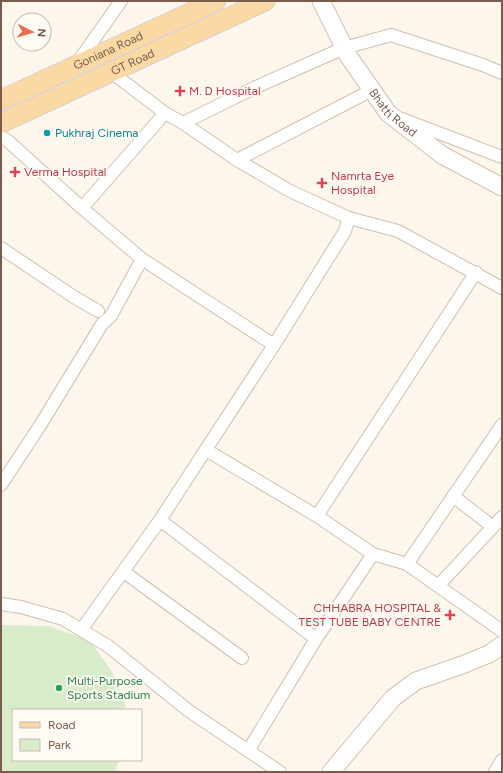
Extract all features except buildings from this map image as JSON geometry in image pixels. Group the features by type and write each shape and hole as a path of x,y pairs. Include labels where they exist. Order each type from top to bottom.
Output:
{"main road":[{"name":"Goniana Road","path":"1,100 216,1"},
{"name":"GT Road","path":"1,123 265,1"},
{"name":"Bhatti Road","path":"321,1 349,57 388,114 442,155 502,187"},
{"path":"331,772 393,698 416,681 489,654 502,645"}],"street":[{"path":"75,66 121,1"},
{"path":"183,123 256,87 344,48 391,35 502,73"},
{"path":"111,72 165,113 183,123 237,160 290,191 349,218 398,231 476,272 502,288"},
{"path":"237,160 372,90"},
{"path":"82,208 165,113"},
{"path":"388,114 502,157"},
{"path":"1,138 8,141 82,208 142,259 274,345"},
{"path":"81,630 124,572 206,450 346,231 349,218"},
{"path":"1,248 74,297 98,311"},
{"path":"1,485 41,424 102,324 111,316 142,259"},
{"path":"318,516 476,272"},
{"path":"407,564 502,425"},
{"path":"206,450 318,516 373,554 407,564 502,631"},
{"path":"453,496 493,527"},
{"path":"438,586 502,517"},
{"path":"160,520 316,639"},
{"path":"248,751 316,639 373,554"},
{"path":"124,572 242,658"},
{"path":"1,604 21,607 63,619 108,646 189,711 280,772"},
{"path":"495,772 502,760"}],"green space":[{"name":"Multi-Purpose Sports Stadium","path":"1,625 49,626 90,641 111,670 125,705 125,709 12,709 12,761 119,761 115,772 1,772"}],"place":[{"name":"M. D Hospital","path":"180,91"},
{"name":"Pukhraj Cinema","path":"47,133"},
{"name":"Verma Hospital","path":"15,172"},
{"name":"Namrta Eye Hospital","path":"322,183"},
{"name":"CHHABRA HOSPITAL & TEST TUBE BABY CENTRE","path":"450,615"},
{"name":"Multi-Purpose Sports Stadium","path":"59,688"}]}
